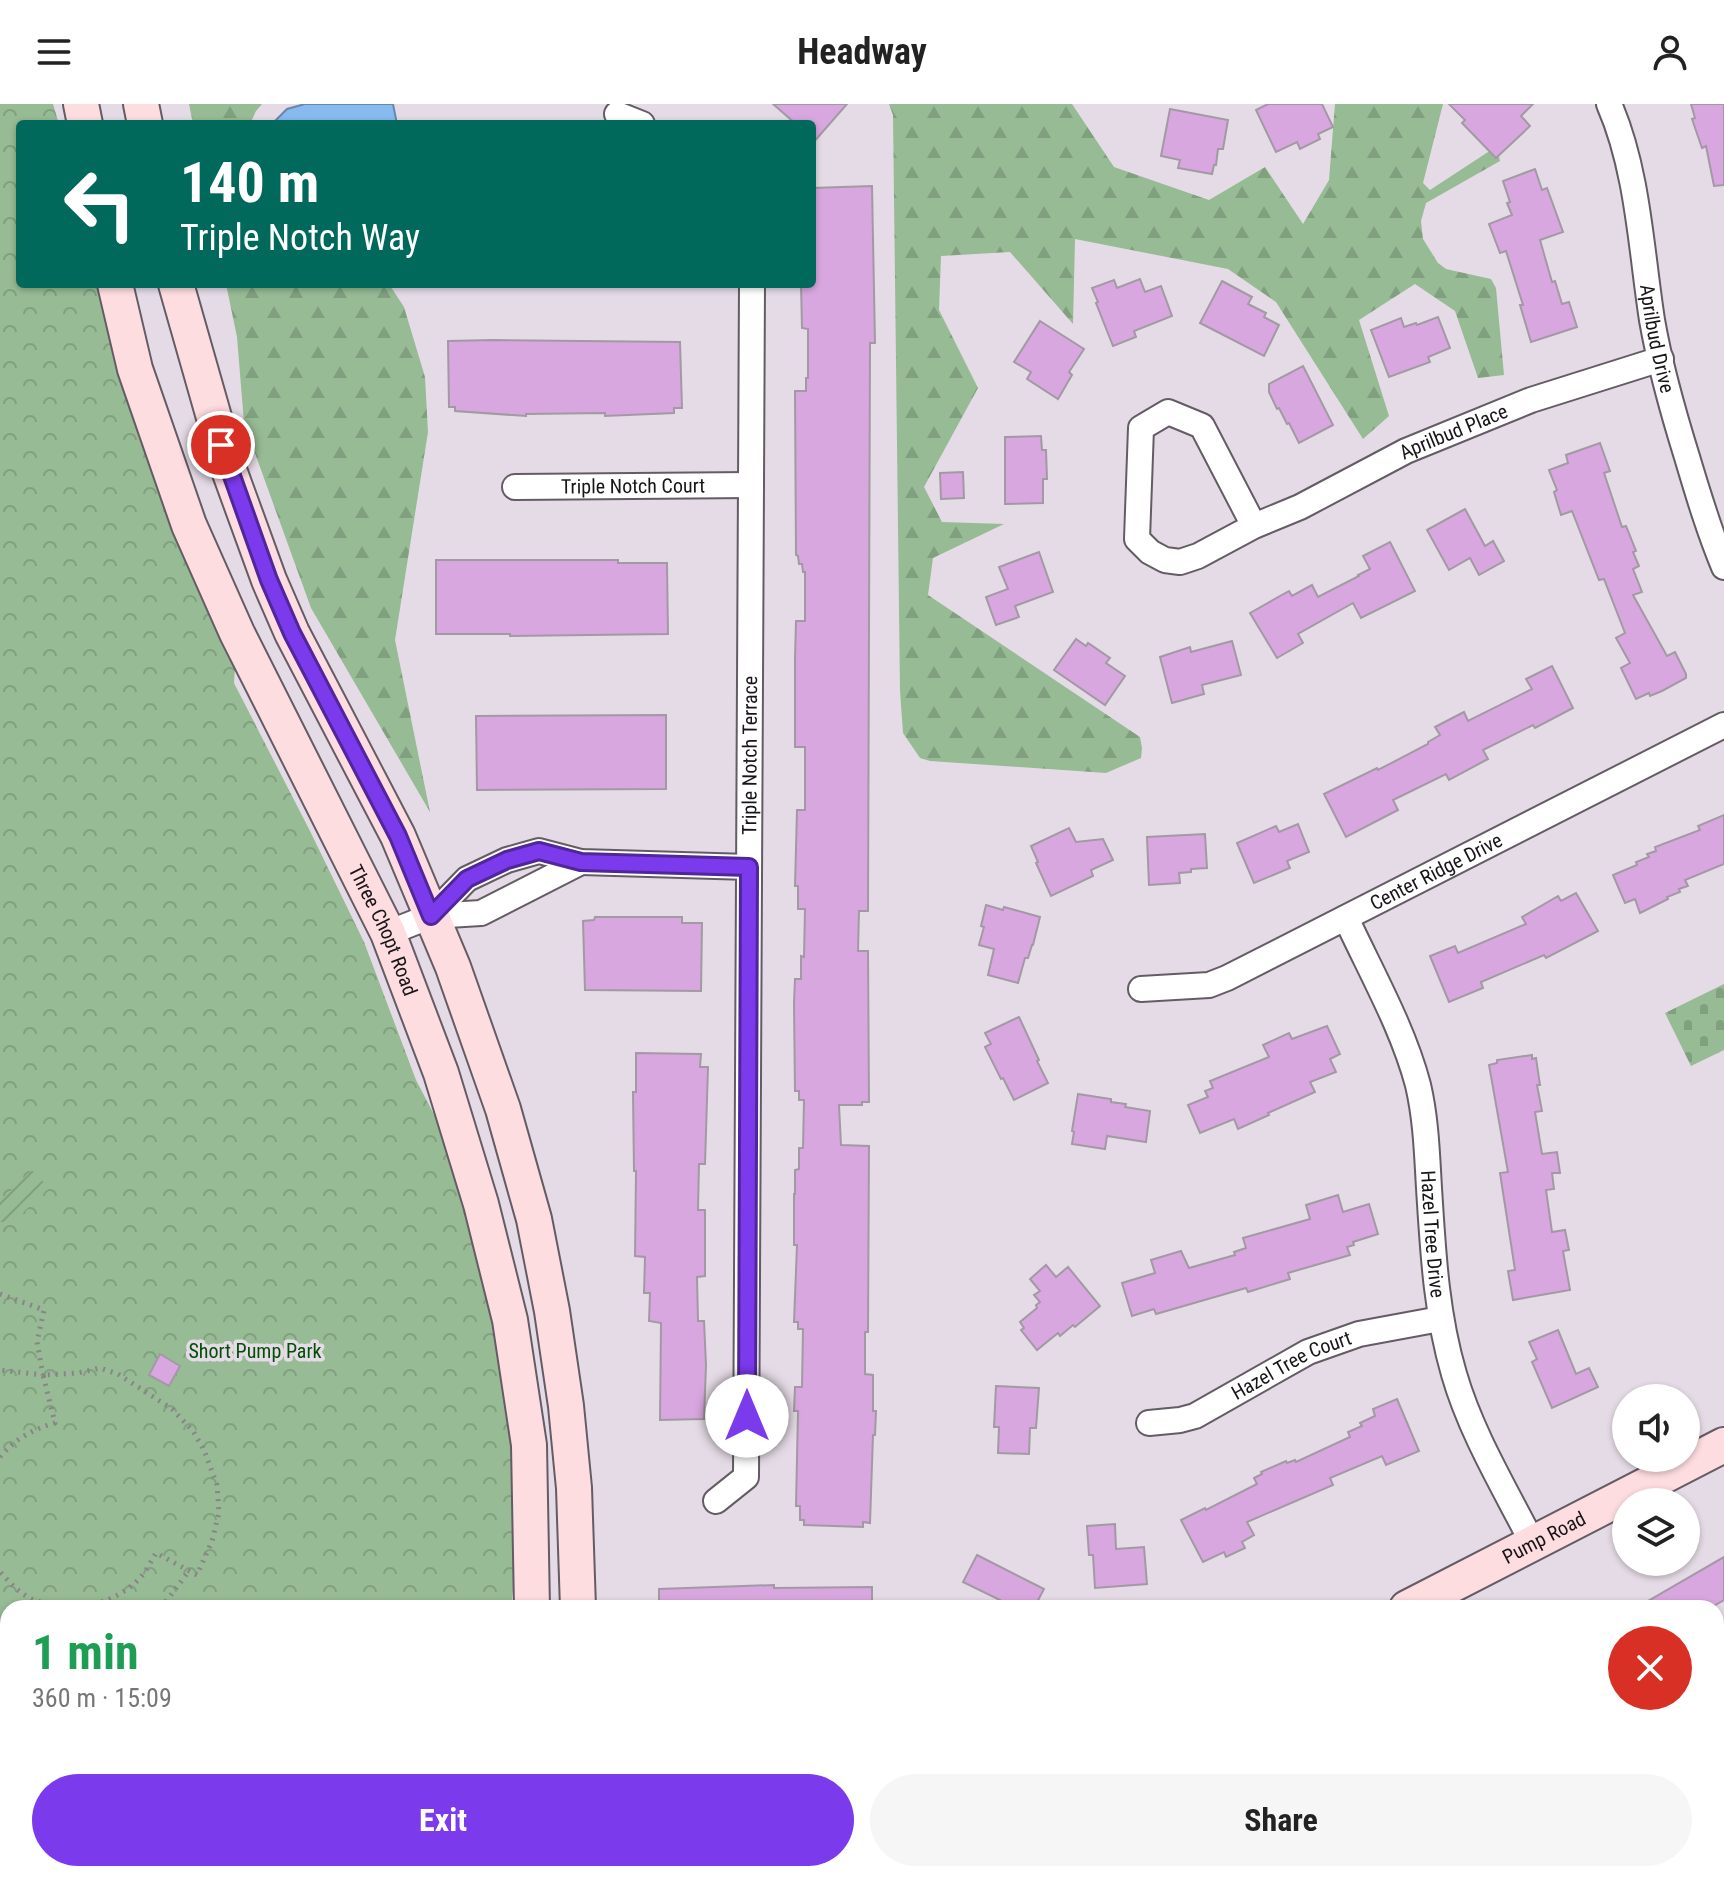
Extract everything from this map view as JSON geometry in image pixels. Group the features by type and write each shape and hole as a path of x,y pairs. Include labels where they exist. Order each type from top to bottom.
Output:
{"main road":[{"name":"Three Chopt Road","path":"116,288 135,369 189,525 237,633 388,933 441,1073 481,1204 510,1320 529,1445 532,1600"},
{"path":"177,288 229,470 269,580 292,633 398,836 453,967 503,1109 534,1219 552,1311 574,1488 578,1600"},
{"name":"Pump Road","path":"1423,1600 1724,1445"}],"street":[{"name":"Aprilbud Drive","path":"1609,104 1632,183 1653,323 1671,406 1709,530 1724,567"},
{"path":"617,114 632,120"},
{"name":"Triple Notch Terrace","path":"716,1501 746,1477 752,288"},
{"name":"Aprilbud Place","path":"1254,526 1202,426 1168,412 1141,428 1137,539 1150,552 1165,560 1180,562 1300,507 1420,446 1531,400 1661,359"},
{"name":"Triple Notch Court","path":"515,487 751,485"},
{"name":"Center Ridge Drive","path":"1141,989 1209,985 1227,978 1724,725"},
{"path":"431,916 467,879 507,860 539,851 581,862 749,867"},
{"path":"388,933 431,916 481,913 581,862"},
{"name":"Hazel Tree Drive","path":"1346,918 1404,1043 1418,1086 1425,1126 1434,1274 1440,1319 1454,1375 1472,1422 1533,1544"},
{"name":"Hazel Tree Court","path":"1149,1423 1195,1416 1308,1352 1359,1334 1440,1319"}],"path":[{"path":"0,1294 44,1310 37,1342 55,1423 37,1428 19,1439 0,1457"},
{"path":"0,1370 43,1375 100,1368 118,1374 172,1409 193,1431 204,1450 217,1485 219,1513 212,1541 197,1575 156,1553 141,1578 106,1600"},
{"path":"167,1600 189,1571"},
{"path":"0,1572 16,1588 37,1600"}],"green space":[{"name":"Short Pump Park","path":"0,104 53,104 58,120 16,120 16,288 110,288 237,633 234,683 364,942 416,1080 481,1204 529,1445 512,1600 0,1600"},
{"path":"189,104 262,104 252,120 192,120"},
{"path":"889,104 1072,104 1114,167 1209,200 1265,167 1303,224 1329,180 1335,104 1443,104 1423,183 1430,190 1488,152 1498,152 1500,161 1426,203 1421,221 1423,239 1438,263 1446,269 1491,279 1496,288 1504,375 1478,378 1455,311 1415,284 1359,320 1389,416 1363,439 1276,302 1228,269 1075,239 1073,324 1010,252 941,256 939,310 978,388 924,487 942,522 1004,524 933,558 928,595 1140,737 1141,758 1106,773 930,761 920,758 903,733 893,115"},
{"path":"227,288 392,288 404,307 425,377 428,432 395,640 430,812 311,608 244,423 237,337"},
{"path":"1724,984 1724,1050 1691,1066 1665,1013"},
{"path":"32,1170 49,1188 13,1222 0,1222 0,1198"}],"water":[{"path":"305,104 393,104 396,120 276,120 287,109"}],"building":[{"path":"773,104 847,104 816,139 816,120 791,120"},
{"path":"1268,104 1322,104 1333,127 1318,134 1320,139 1300,149 1297,142 1276,152 1256,110"},
{"path":"1449,104 1533,104 1521,116 1530,126 1496,158 1462,123 1465,120"},
{"path":"1691,104 1724,104 1724,185 1714,186 1706,146 1702,148 1692,119 1695,118"},
{"path":"1170,109 1228,120 1223,149 1218,149 1212,174 1178,168 1180,160 1161,156"},
{"path":"1535,169 1542,190 1547,188 1563,232 1540,240 1552,282 1555,281 1562,304 1569,302 1577,327 1531,342 1506,251 1500,253 1489,224 1512,215 1503,181"},
{"path":"872,186 875,343 870,343 868,911 859,911 858,951 868,951 869,1102 839,1105 841,1145 869,1146 865,1374 873,1375 873,1411 876,1411 870,1523 863,1522 863,1527 804,1525 804,1520 800,1520 800,1506 796,1506 798,1411 794,1411 795,1387 802,1387 803,1329 798,1329 798,1322 794,1322 797,1245 794,1245 794,1194 799,1148 803,1148 804,1100 799,1100 799,1091 795,1091 794,1003 795,979 801,979 801,956 804,957 805,909 798,909 798,886 795,886 797,810 805,810 805,747 795,747 795,659 796,621 805,621 805,572 796,555 795,391 806,391 808,378 808,329 802,328 801,288 816,288 816,188"},
{"path":"1140,279 1145,292 1161,286 1172,316 1134,331 1136,337 1113,346 1092,288 1114,280 1117,288"},
{"path":"1222,281 1252,297 1248,304 1266,313 1264,317 1279,325 1264,356 1200,323"},
{"path":"1438,317 1450,348 1428,357 1430,362 1389,377 1371,330 1401,318 1404,327"},
{"path":"1040,321 1084,349 1069,372 1072,375 1058,399 1027,379 1031,372 1014,362"},
{"path":"448,341 680,342 682,408 674,408 674,413 605,416 605,413 526,416 455,411 455,407 449,407"},
{"path":"1303,366 1333,425 1299,443 1289,423 1277,409 1269,392 1269,384"},
{"path":"1041,436 1042,450 1046,450 1047,479 1043,479 1043,503 1005,504 1005,437"},
{"path":"1600,443 1610,471 1604,473 1622,527 1626,526 1636,551 1633,552 1639,566 1633,569 1642,592 1633,595 1667,656 1675,652 1686,674 1686,678 1662,691 1636,699 1621,668 1630,663 1616,638 1625,633 1604,579 1599,580 1572,511 1561,515 1554,492 1557,490 1549,470 1568,463 1566,455"},
{"path":"963,472 964,498 941,499 940,473"},
{"path":"1465,509 1485,546 1493,541 1504,561 1479,575 1470,558 1449,570 1427,530"},
{"path":"1390,542 1415,591 1361,618 1353,603 1298,634 1303,643 1277,658 1250,613 1289,591 1292,596 1312,585 1318,597 1370,569 1363,556"},
{"path":"1039,552 1053,592 1015,606 1019,617 996,625 986,597 1008,589 999,567"},
{"path":"436,560 667,563 668,634 436,634"},
{"path":"1076,639 1110,658 1106,663 1125,676 1105,705 1054,670"},
{"path":"1232,641 1241,675 1202,685 1204,694 1172,703 1160,657 1190,647 1191,652"},
{"path":"1552,666 1573,708 1483,750 1488,759 1449,780 1446,774 1393,800 1398,810 1346,837 1324,794 1428,744 1440,735 1435,727 1464,712 1468,721 1532,689 1526,679"},
{"path":"666,715 666,789 477,790 476,716"},
{"path":"1724,815 1724,864 1685,880 1688,886 1679,889 1680,892 1640,913 1635,899 1625,903 1613,875 1649,857 1647,854 1656,851 1655,847 1700,830 1698,826"},
{"path":"1298,824 1309,852 1287,861 1290,868 1254,883 1237,843 1276,826 1279,832"},
{"path":"1069,828 1076,842 1103,839 1113,860 1091,870 1093,876 1051,896 1031,846"},
{"path":"1205,834 1207,868 1179,873 1180,883 1149,885 1147,837"},
{"path":"1576,893 1598,931 1546,958 1544,955 1481,982 1483,988 1449,1002 1430,956 1455,946 1458,953 1526,924 1522,917 1558,896 1561,901"},
{"path":"986,905 1040,917 1018,983 988,975 994,949 979,945"},
{"path":"595,917 682,917 682,923 702,923 701,991 585,990 583,921 594,920"},
{"path":"1019,1017 1048,1083 1014,1100 985,1047 991,1044 985,1033"},
{"path":"1327,1026 1340,1054 1330,1059 1336,1072 1310,1082 1315,1092 1238,1129 1234,1119 1200,1133 1188,1105 1208,1097 1205,1091 1213,1088 1210,1081 1269,1057 1263,1045 1289,1033 1292,1039"},
{"path":"636,1053 701,1054 700,1067 708,1067 705,1164 699,1164 698,1210 705,1210 705,1276 697,1277 698,1321 704,1321 704,1419 660,1420 661,1323 649,1321 650,1293 644,1293 645,1257 635,1256 633,1092 636,1092"},
{"path":"1532,1055 1532,1059 1536,1058 1540,1085 1537,1085 1542,1111 1535,1112 1542,1154 1557,1152 1560,1173 1552,1173 1554,1189 1546,1190 1552,1232 1565,1230 1569,1250 1563,1251 1570,1290 1513,1300 1508,1271 1515,1270 1500,1173 1508,1172 1489,1065 1497,1063 1497,1060"},
{"path":"1078,1094 1111,1099 1111,1102 1126,1104 1125,1107 1150,1111 1146,1142 1107,1136 1105,1149 1072,1144"},
{"path":"1338,1195 1343,1212 1369,1204 1378,1234 1353,1242 1354,1245 1347,1247 1350,1255 1288,1273 1290,1279 1248,1292 1246,1288 1156,1314 1154,1309 1132,1316 1122,1283 1155,1273 1151,1260 1181,1251 1189,1268 1235,1255 1234,1252 1246,1248 1243,1238 1310,1219 1306,1205"},
{"path":"1046,1265 1056,1277 1068,1267 1100,1306 1075,1327 1073,1325 1060,1336 1058,1333 1037,1350 1021,1330 1024,1328 1020,1322 1040,1302 1034,1295 1040,1291 1030,1279"},
{"path":"1558,1330 1576,1374 1589,1368 1598,1387 1552,1408 1532,1362 1537,1359 1529,1342"},
{"path":"160,1354 180,1366 169,1386 149,1375"},
{"path":"996,1386 1039,1388 1036,1428 1030,1428 1029,1454 998,1453 999,1427 994,1427"},
{"path":"1397,1399 1419,1451 1386,1465 1382,1456 1330,1478 1333,1485 1247,1522 1254,1535 1242,1542 1245,1548 1226,1557 1224,1552 1203,1562 1181,1520 1257,1484 1254,1478 1261,1472 1286,1461 1296,1462 1350,1437 1348,1432 1375,1416 1373,1409"},
{"path":"1115,1524 1116,1549 1144,1547 1147,1584 1095,1588 1087,1526"},
{"path":"977,1555 1044,1589 1038,1600 1000,1600 963,1582"},
{"path":"1724,1557 1724,1600 1650,1600 1691,1576 1700,1576 1700,1571"},
{"path":"774,1585 774,1588 872,1587 872,1600 659,1600 659,1589"}],"route":[{"path":"221,445 269,580 292,633 398,836 431,916 467,879 507,860 539,851 581,862 749,867 747,1416"}]}
